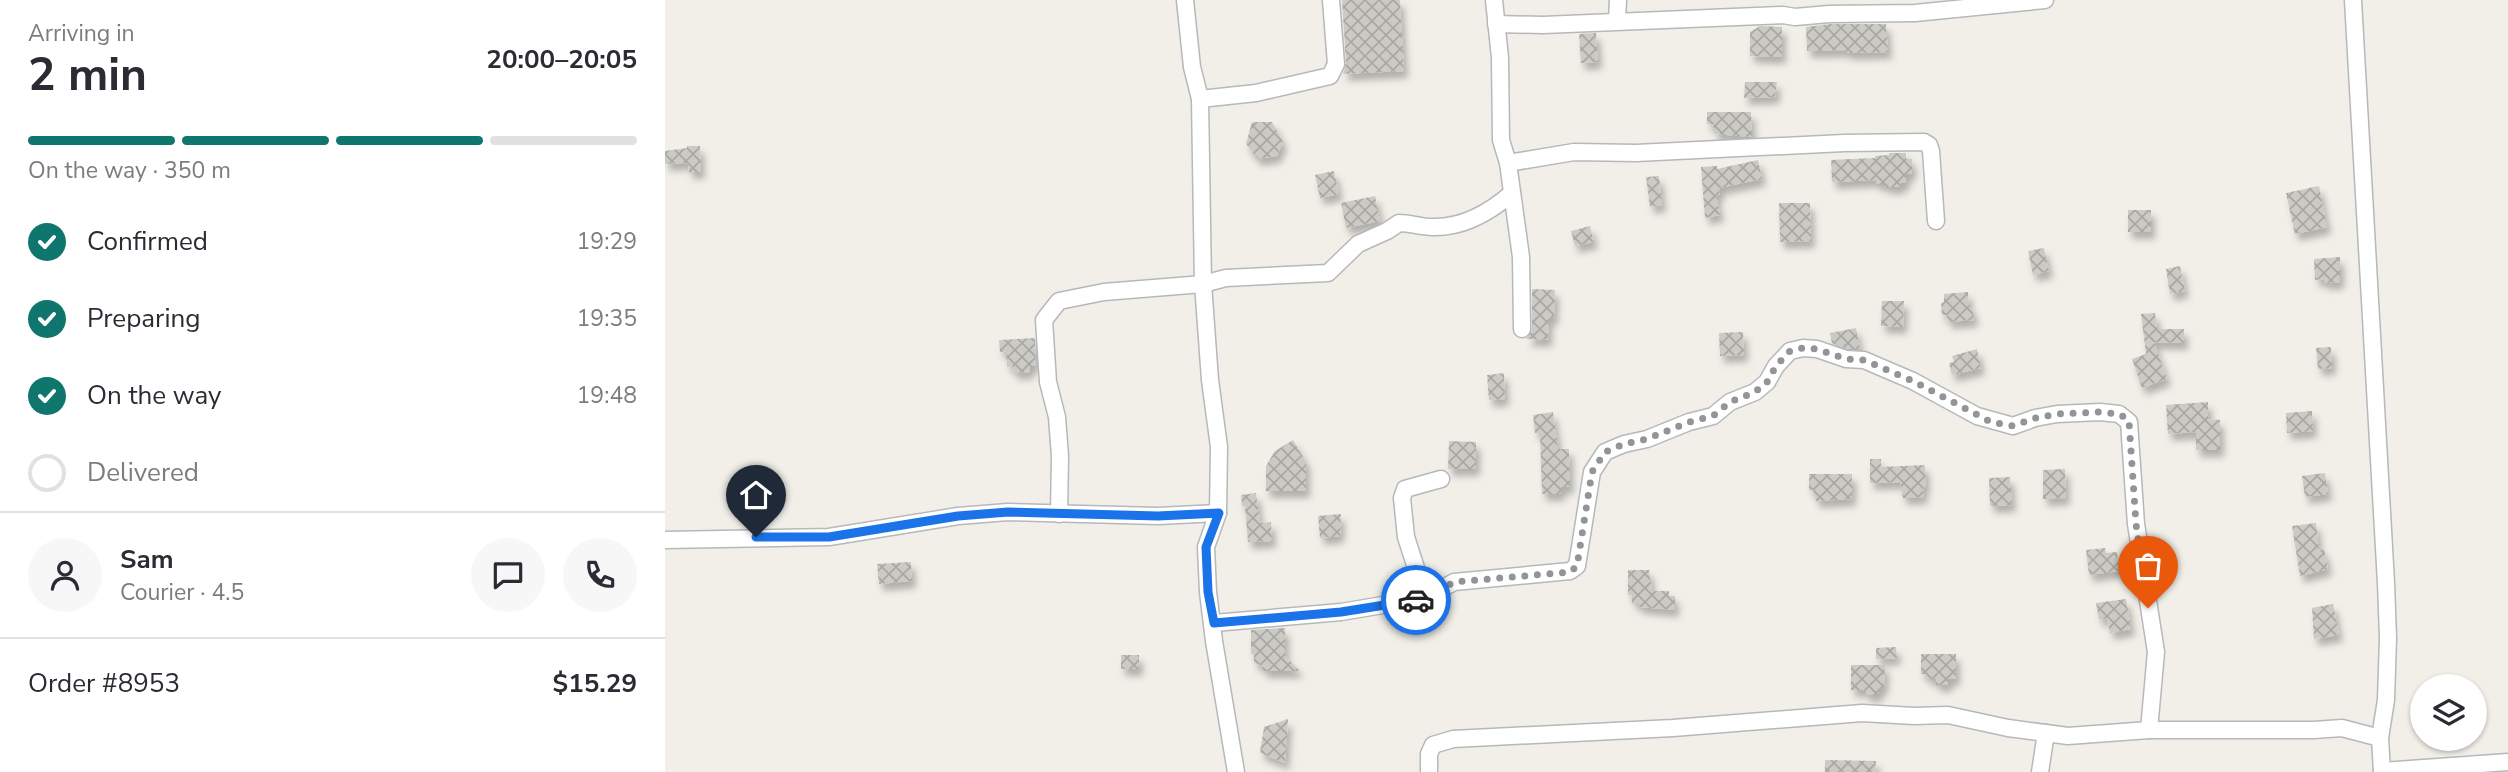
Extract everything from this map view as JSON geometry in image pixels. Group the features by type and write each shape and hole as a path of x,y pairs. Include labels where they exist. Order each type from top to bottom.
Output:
{"street":[{"path":"1185,0 1192,68 1200,99 1203,284 1210,380 1219,447 1219,513 1206,547 1208,592 1236,772"},
{"path":"1200,99 1256,93 1330,76 1336,64 1331,0"},
{"path":"1494,0 1500,58 1501,140 1508,163 1523,279 1522,329"},
{"path":"1617,20 1618,0"},
{"path":"1773,0 1783,15"},
{"path":"1496,24 1915,13 2045,0"},
{"path":"2353,0 2388,624 2386,700 2381,738 2382,771 2508,761"},
{"path":"1508,163 1574,152 1636,153 1924,142 1929,145 1931,151 1936,221"},
{"path":"1059,514 1060,456 1057,417 1048,382 1044,320 1059,301 1104,292 1203,284 1226,278 1328,273 1358,244 1399,223 1431,227 1460,224 1493,210 1512,193"},
{"path":"1214,623 1341,612 1425,598 1454,582 1570,572 1577,566 1592,472 1605,452 1713,416 1730,402 1755,392 1767,382 1776,366 1790,351 1817,349 1846,359 1864,360 1913,381 1991,422 2013,426 2057,414 2100,412 2119,414 2126,418 2130,429 2140,559 2156,652 2149,730"},
{"path":"1398,603 1414,581 1417,571 1406,537 1402,498 1405,489 1441,479"},
{"path":"665,540 829,537 958,516 1008,512 1181,516 1219,513"},
{"path":"1429,772 1429,754 1433,745 1453,739 1862,713 1948,715 2068,736 2149,730 2342,728 2381,738"},
{"path":"2039,772 2046,733"}],"building":[{"path":"1342,0 1400,0 1404,71 1343,74 1346,63"},
{"path":"1886,24 1888,52 1807,51 1806,27"},
{"path":"1760,26 1782,27 1782,57 1750,56 1750,32"},
{"path":"1596,33 1598,62 1581,63 1579,34"},
{"path":"1745,82 1777,82 1775,97 1744,98"},
{"path":"1707,112 1751,112 1752,137 1714,134 1714,124 1707,124"},
{"path":"1252,122 1272,122 1283,142 1277,156 1258,159 1246,144"},
{"path":"700,146 701,172 689,172 688,163 665,164 665,151"},
{"path":"1889,153 1906,153 1906,159 1912,159 1912,174 1906,174 1906,183 1901,183 1901,187 1885,187 1885,184 1876,184 1876,180 1832,182 1831,160 1875,158"},
{"path":"1758,160 1762,179 1719,188 1720,195 1716,195 1720,215 1705,218 1701,167 1717,166 1717,169"},
{"path":"1334,171 1339,194 1320,198 1315,175"},
{"path":"1659,176 1662,205 1650,207 1646,177"},
{"path":"2319,186 2327,227 2295,234 2286,193"},
{"path":"1375,196 1380,221 1346,228 1341,203"},
{"path":"1779,203 1810,203 1811,241 1780,242"},
{"path":"2128,210 2151,210 2151,232 2128,232"},
{"path":"1590,226 1594,242 1575,246 1571,231"},
{"path":"2044,248 2049,271 2033,275 2028,251"},
{"path":"2340,257 2340,282 2324,283 2324,279 2315,280 2314,259"},
{"path":"2180,266 2185,291 2170,294 2166,269"},
{"path":"1532,289 1555,290 1554,318 1549,318 1548,340 1526,339 1532,330"},
{"path":"1968,292 1969,308 1973,308 1974,320 1948,322 1947,315 1942,315 1941,303 1944,302 1944,294"},
{"path":"1882,301 1904,301 1903,327 1881,326"},
{"path":"2155,313 2157,329 2184,329 2184,343 2154,342 2167,379 2142,388 2132,359 2146,354 2141,314"},
{"path":"1856,328 1860,349 1848,349 1832,343 1830,333"},
{"path":"1743,332 1744,355 1720,356 1719,333"},
{"path":"1035,338 1036,365 1030,366 1030,372 1014,373 1013,366 1007,367 1006,351 1000,352 999,340"},
{"path":"2331,347 2332,368 2318,369 2316,348"},
{"path":"1977,349 1981,368 1952,375 1949,363 1954,362 1952,356"},
{"path":"1504,373 1505,399 1489,400 1487,375"},
{"path":"2208,402 2208,419 2220,420 2220,450 2196,450 2196,432 2168,434 2166,405"},
{"path":"2312,411 2313,431 2287,433 2286,413"},
{"path":"1553,412 1558,449 1569,449 1570,487 1561,487 1561,494 1542,494 1540,433 1535,433 1533,415"},
{"path":"1293,440 1306,462 1306,491 1266,491 1266,466 1275,451"},
{"path":"1449,441 1476,442 1476,469 1448,469"},
{"path":"1870,459 1881,459 1881,467 1925,465 1924,497 1903,498 1900,482 1870,483"},
{"path":"2065,469 2066,498 2043,499 2043,470"},
{"path":"2325,473 2328,494 2305,497 2302,476"},
{"path":"1809,474 1852,474 1852,499 1816,501 1813,490 1809,490"},
{"path":"2010,477 2012,505 1990,506 1989,478"},
{"path":"1256,493 1260,523 1271,522 1272,541 1248,542 1245,506 1242,506 1241,495"},
{"path":"1341,514 1340,536 1320,538 1318,516"},
{"path":"2316,523 2319,550 2324,549 2328,569 2300,576 2292,526"},
{"path":"2105,548 2106,553 2117,552 2119,571 2089,575 2086,550"},
{"path":"911,562 912,581 879,584 877,564"},
{"path":"1628,570 1649,570 1652,591 1669,591 1669,596 1675,596 1675,610 1639,607 1639,603 1632,603 1632,595 1628,595"},
{"path":"2126,599 2131,629 2110,633 2107,618 2099,620 2096,603"},
{"path":"2333,604 2339,635 2314,639 2312,608"},
{"path":"1285,628 1285,656 1300,671 1263,671 1263,666 1254,663 1254,654 1251,654 1251,630"},
{"path":"1896,647 1897,658 1876,659 1876,648"},
{"path":"1921,654 1956,654 1956,679 1948,679 1948,685 1936,685 1936,679 1927,679 1927,674 1921,674"},
{"path":"1121,655 1139,655 1139,669 1121,669"},
{"path":"1851,665 1885,665 1884,688 1879,688 1879,695 1866,695 1866,690 1851,690"},
{"path":"1288,719 1285,763 1260,753 1264,727"},
{"path":"1825,760 1876,761 1875,772 1825,772"}],"way so far":[{"path":"1416,600 1454,582 1570,572 1577,566 1592,472 1605,452 1713,416 1730,402 1755,392 1767,382 1776,366 1790,351 1803,348 1817,349 1846,359 1864,360 1913,381 1991,422 2013,426 2057,414 2100,412 2119,414 2126,418 2129,422 2136,524 2148,608"}],"route":[{"path":"756,537 829,537 958,516 1008,512 1158,516 1219,513 1206,547 1208,592 1214,623 1341,612 1416,600"}]}
